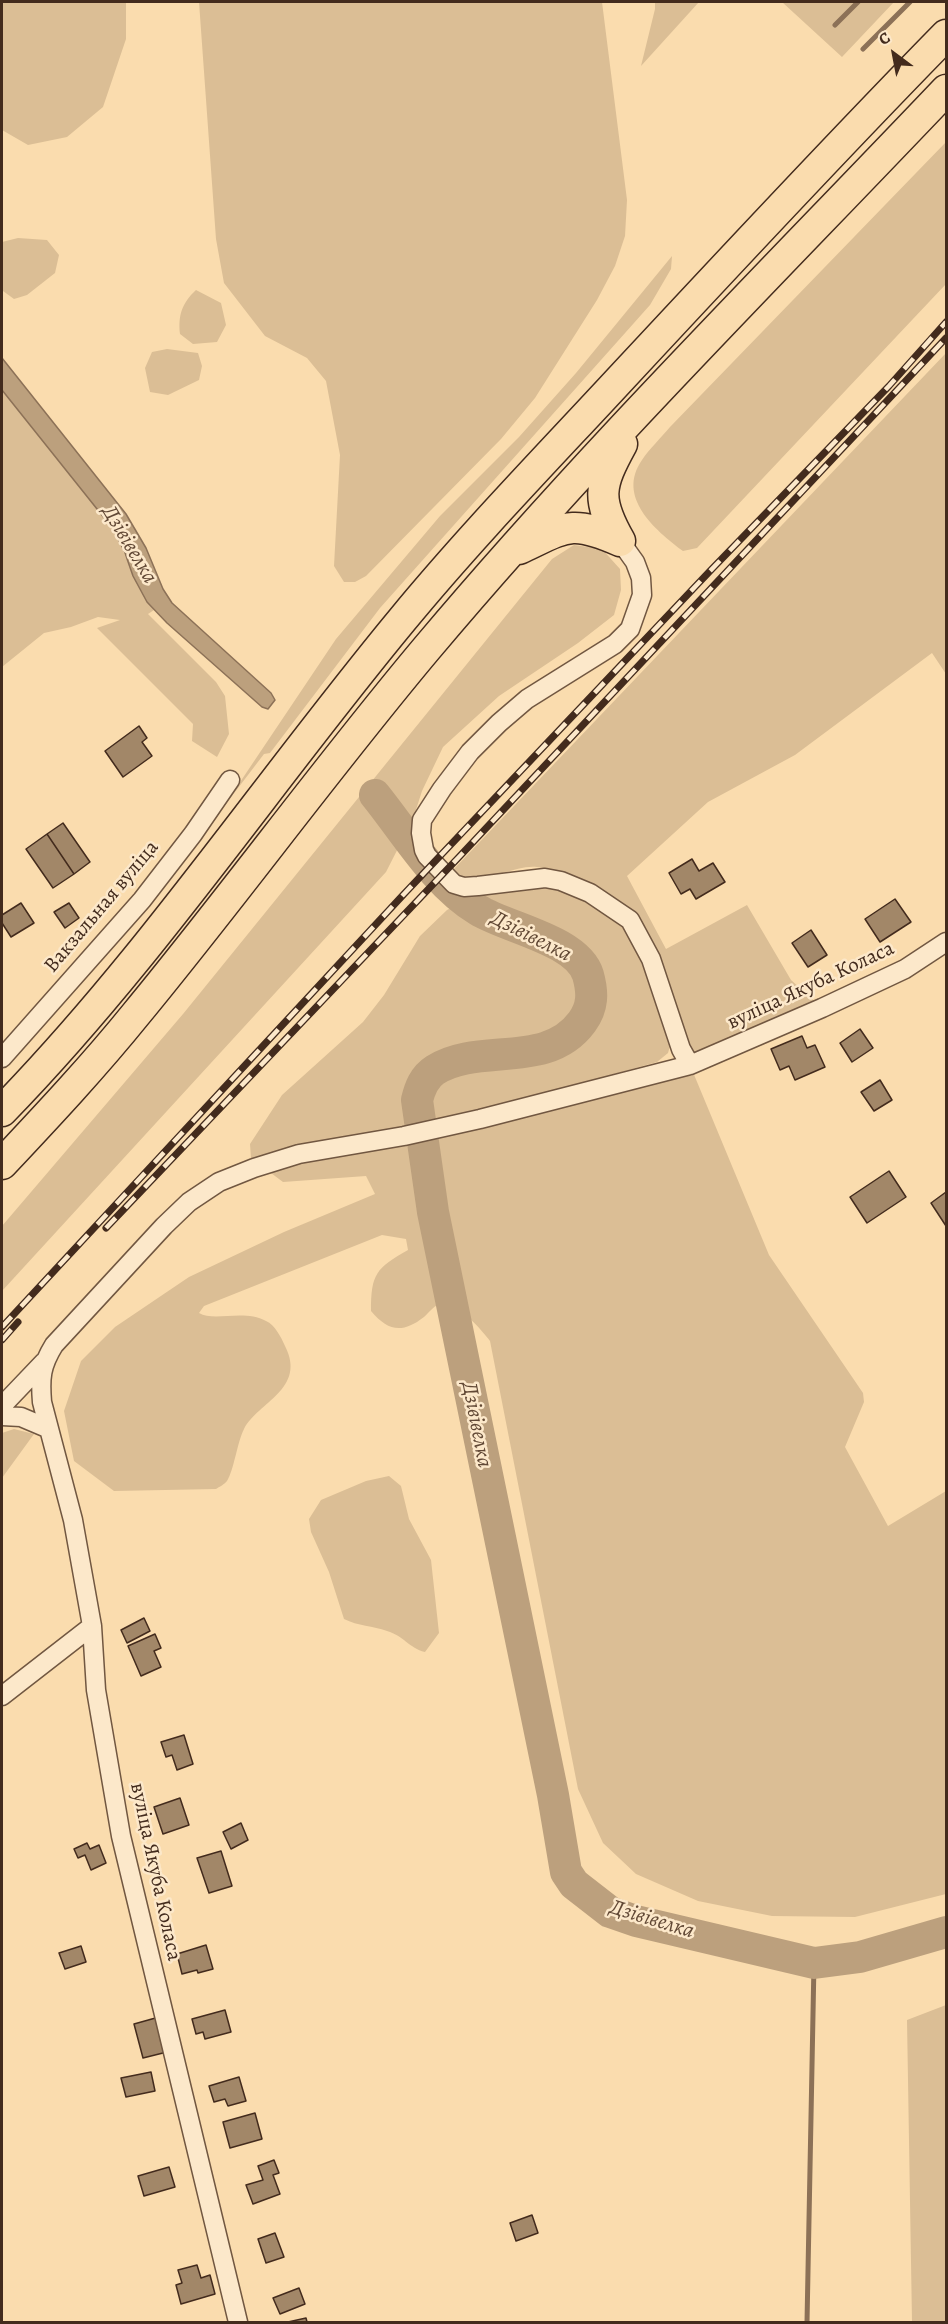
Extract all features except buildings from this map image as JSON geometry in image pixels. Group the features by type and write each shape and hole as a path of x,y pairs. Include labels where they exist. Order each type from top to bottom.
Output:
{"highway":[{"path":"2,1111 91,1014 167,923 320,722 403,619 469,543 769,220 946,35"},
{"path":"2,1164 135,1016 361,728 507,555 643,408 946,90"},
{"path":"620,541 604,509 602,501 604,482 608,470 643,408"},
{"path":"507,555 558,531 578,526 593,529 620,541"}],"street":[{"path":"620,541 635,562 641,578 642,595 630,629 615,644 528,699 499,723 470,752 442,789 422,820 421,833 427,856 454,884 464,887 545,878 561,881 590,893 630,920 651,959 681,1049 690,1065"},
{"name":"Вакзальная вуліца","path":"2,1058 142,900 193,834 230,780"},
{"name":"вуліца Якуба Коласа","path":"2,1406 164,1226 189,1202 219,1182 299,1154 444,1127 690,1065 905,969 946,942"},
{"name":"вуліца Якуба Коласа","path":"44,1362 40,1382 42,1402 47,1428 56,1451 74,1520 92,1626 96,1690 121,1836 238,2322"},
{"path":"2,1416 21,1417 47,1428"},
{"path":"2,1696 92,1626"}],"shaded area":[{"path":"2,2 126,2 126,39 103,107 67,137 28,145 2,130"},
{"path":"199,2 602,2 627,200 625,236 615,266 597,300 535,398 501,439 366,576 355,582 344,582 334,566 340,455 326,381 307,358 265,336 224,283 216,239"},
{"path":"655,2 699,2 641,66 655,9"},
{"path":"782,2 894,2 842,57"},
{"path":"946,142 946,284 697,548 683,551 651,523 636,500 635,474 642,460 670,427"},
{"path":"18,238 47,240 59,255 55,273 27,295 14,299 3,291 2,242"},
{"path":"672,256 671,269 650,305 380,608 270,753 264,754 222,809 336,639 440,516 519,437 576,373"},
{"path":"196,290 221,303 226,325 217,342 193,344 180,334 182,310"},
{"path":"167,349 198,353 202,366 199,380 168,395 150,392 145,368 152,352"},
{"path":"946,353 946,674 932,653 795,755 708,802 627,876 666,949 747,905 791,980 822,1008 689,1059 626,908 584,882 549,869 526,867 481,879 461,877 452,871"},
{"path":"2,389 113,529 141,591 154,610 148,614 216,682 225,696 229,734 217,757 192,741 193,724 97,628 120,620 98,617 71,627 44,633 2,667"},
{"path":"574,545 602,549 620,569 621,590 614,615 578,643 499,696 443,747 422,791 413,819 386,872 2,1291 2,1226 183,1014 552,559"},
{"path":"558,883 626,926 647,960 672,1039 668,1053 657,1062 486,1110 690,1065 769,1255 863,1393 864,1402 845,1447 888,1526 946,1491 946,1894 855,1917 772,1916 698,1901 636,1874 603,1843 578,1789 490,1341 469,1318 449,1305 437,1305 424,1317 402,1328 383,1323 371,1311 374,1280 382,1267 408,1250 406,1239 382,1235 204,1306 199,1313 213,1316 248,1316 269,1323 280,1335 290,1361 290,1373 285,1384 244,1429 229,1476 222,1485 216,1489 114,1491 74,1461 64,1411 81,1361 115,1327 189,1277 284,1232 375,1194 366,1176 283,1182 251,1158 250,1144 282,1095 363,1022 384,995 420,936 447,910 481,891"},
{"path":"14,1429 34,1434 2,1478 2,1433"},
{"path":"389,1476 401,1486 409,1519 431,1560 439,1633 425,1652 393,1633 344,1619 329,1572 311,1532 309,1519 321,1500 366,1481"},
{"path":"946,2005 946,2322 912,2322 907,2020"}],"water":[{"path":"2,358 126,514 146,548 163,589 172,603 271,693 275,700 268,709 262,707 167,623 147,602 113,529 2,390"}],"waterway":[{"path":"835,25 858,2"},
{"path":"863,49 910,2"},
{"name":"Дзівівелка","path":"375,795 448,887 478,910 540,936 570,953 581,963 590,982 591,1000 588,1011 582,1022 567,1037 550,1046 532,1051 472,1057 453,1062 435,1070 425,1079 417,1100 433,1212 553,1795 566,1872 574,1884 610,1912 636,1921 814,1963 860,1957 946,1932"},
{"path":"807,2322 814,1963"}],"railway":[{"path":"2,1327 404,894 889,386 946,322"},
{"path":"106,1228 459,857 946,338"},
{"path":"2,1340 18,1322"}]}
